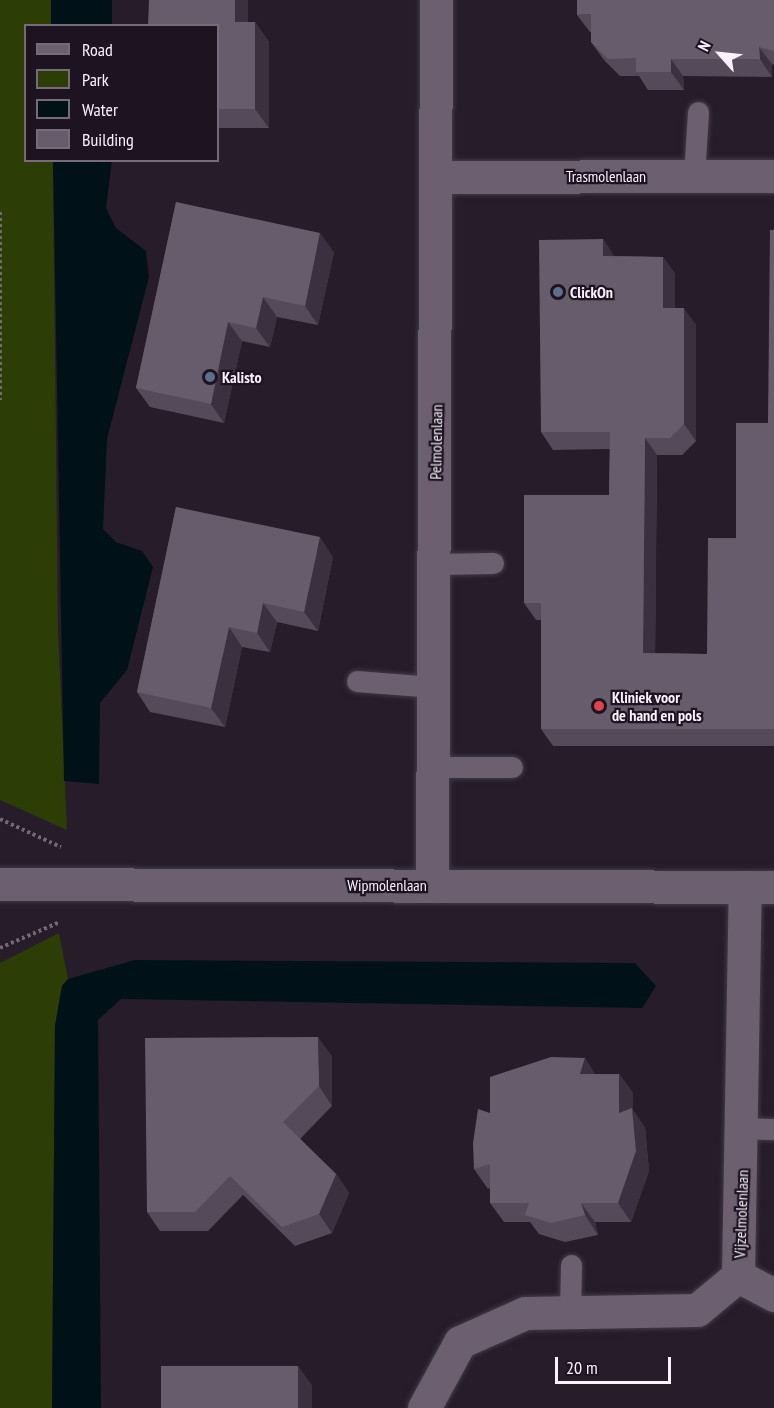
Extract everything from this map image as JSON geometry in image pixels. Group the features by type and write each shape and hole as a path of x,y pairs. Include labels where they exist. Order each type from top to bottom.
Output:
{"street":[{"name":"Pelmolenlaan","path":"432,885 438,177 436,0"},
{"name":"Trasmolenlaan","path":"438,177 774,176"},
{"name":"Wipmolenlaan","path":"0,884 760,887"},
{"name":"Vijzelmolenlaan","path":"424,1408 426,1395 460,1342 525,1313 697,1310 738,1276 758,1129 760,887"},
{"path":"738,1276 774,1295"}],"lane":[{"path":"694,176 698,112"},
{"path":"435,564 493,563"},
{"path":"357,681 434,687"},
{"path":"433,767 512,767"},
{"path":"570,1313 571,1265"}],"path":[{"path":"0,212 0,400"}],"green space":[{"path":"0,0 51,0 51,24 24,24 24,162 53,162 58,629 67,830 0,800"},
{"path":"59,933 68,979 62,986 55,1026 52,1408 0,1408 0,963"}],"water":[{"path":"51,0 112,0 112,24 51,24"},
{"path":"53,162 112,162 106,208 116,228 146,251 149,277 107,439 103,529 116,542 142,551 153,567 127,670 100,703 99,784 64,781"},
{"path":"135,960 635,963 656,986 642,1008 121,999 98,1020 101,1408 52,1408 55,1026 62,986 68,979"}],"building":[{"path":"149,0 235,0 235,22 255,22 255,109 219,109 219,24 148,24"},
{"path":"577,0 774,0 774,51 759,47 760,59 671,59 671,72 636,72 636,58 608,59 591,42 591,14 577,15"},
{"path":"176,202 320,233 305,306 263,297 256,328 228,322 211,404 136,388"},
{"path":"770,230 774,230 774,729 541,729 541,603 524,603 524,495 609,495 610,432 541,432 539,240 603,239 603,256 663,257 663,308 684,308 684,424 670,438 645,438 643,653 707,654 708,538 736,538 736,423 768,423"},
{"path":"176,507 320,537 304,612 263,603 257,633 229,627 211,708 137,692"},
{"path":"318,1037 319,1086 283,1122 336,1174 319,1214 282,1227 230,1176 195,1212 147,1212 145,1038"},
{"path":"551,1057 585,1058 580,1074 619,1074 619,1113 632,1108 636,1151 618,1203 581,1203 585,1215 551,1223 525,1215 529,1203 490,1203 490,1164 474,1169 473,1143 478,1109 490,1113 490,1077"},
{"path":"161,1366 298,1366 298,1408 161,1408"}],"place":[{"name":"ClickOn","path":"558,292"},
{"name":"Kalisto","path":"210,377"},
{"name":"Kliniek voor de hand en pols","path":"599,706"}]}
